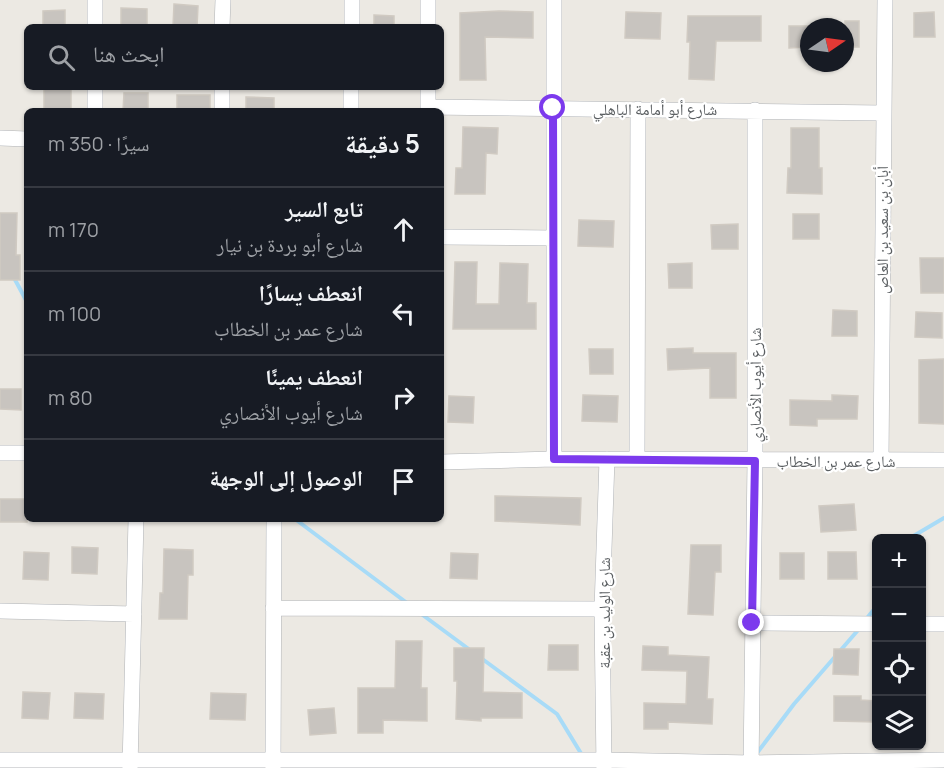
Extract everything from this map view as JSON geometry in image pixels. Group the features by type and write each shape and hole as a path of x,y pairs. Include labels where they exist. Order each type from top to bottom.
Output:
{"street":[{"path":"95,0 95,24"},
{"path":"222,24 223,0"},
{"path":"351,24 352,0"},
{"path":"428,0 428,24"},
{"path":"554,0 554,459"},
{"name":"أبان بن سعيد بن العاص","path":"881,460 882,113 885,0"},
{"path":"95,90 95,108"},
{"path":"222,90 222,108"},
{"path":"351,90 351,108"},
{"path":"428,90 428,108"},
{"name":"شارع أبو أمامة الباهلي","path":"444,109 553,108 882,113"},
{"path":"637,459 638,109"},
{"name":"شارع أيوب الأنصاري","path":"751,765 755,461 755,110"},
{"path":"0,138 24,139"},
{"path":"444,237 553,238"},
{"path":"0,453 24,453"},
{"name":"شارع عمر بن الخطاب","path":"444,462 554,459 944,460"},
{"name":"شارع الوليد بن عقبة","path":"604,764 603,609 606,459"},
{"path":"130,765 136,522"},
{"path":"273,764 274,522"},
{"path":"273,608 603,609"},
{"path":"0,611 134,614"},
{"path":"752,623 872,624"},
{"path":"926,624 944,624"},
{"path":"0,760 130,765 751,765 944,760"}],"building":[{"path":"174,4 198,6 197,24 173,24"},
{"path":"121,8 147,9 147,24 121,24"},
{"path":"65,10 65,24 43,24 43,11"},
{"path":"533,12 533,38 485,37 486,80 460,80 460,13"},
{"path":"626,12 661,13 660,39 625,38"},
{"path":"934,12 935,37 914,37 914,13"},
{"path":"374,15 394,16 394,24 374,24"},
{"path":"688,16 761,16 761,41 716,41 714,80 689,79"},
{"path":"854,21 859,21 859,47 854,47"},
{"path":"789,26 800,26 800,47 789,48"},
{"path":"44,90 71,90 71,108 44,108"},
{"path":"124,93 148,93 148,108 123,108"},
{"path":"177,95 210,95 210,108 177,108"},
{"path":"246,97 274,98 274,108 246,108"},
{"path":"463,127 498,128 497,154 486,153 485,194 455,194 456,168 462,168"},
{"path":"791,128 819,128 819,168 822,168 822,194 787,193 788,168 791,168"},
{"path":"0,213 17,213 16,255 20,255 20,280 0,280"},
{"path":"793,214 819,214 819,239 793,239"},
{"path":"579,220 614,221 613,247 578,246"},
{"path":"738,224 738,249 712,249 711,225"},
{"path":"920,258 944,258 944,293 921,293"},
{"path":"455,262 477,262 476,304 499,304 500,263 528,264 527,303 536,303 536,329 453,329"},
{"path":"692,263 692,288 669,288 668,264"},
{"path":"833,310 857,311 857,336 832,336"},
{"path":"916,312 942,313 942,338 915,337"},
{"path":"693,348 693,353 736,353 736,398 710,398 710,368 668,370 667,349"},
{"path":"589,349 613,349 613,374 590,374"},
{"path":"944,359 944,424 919,423 919,360"},
{"path":"0,389 21,389 21,410 0,409"},
{"path":"583,395 618,396 617,422 582,421"},
{"path":"832,395 858,396 857,419 817,419 817,426 790,425 790,400 832,401"},
{"path":"449,396 474,397 473,423 448,422"},
{"path":"495,496 581,498 580,525 495,521"},
{"path":"0,499 24,499 24,522 0,522"},
{"path":"854,504 856,530 821,532 819,506"},
{"path":"691,545 721,545 721,572 715,572 713,615 688,614"},
{"path":"72,547 98,548 97,574 72,573"},
{"path":"164,549 193,550 193,575 188,575 187,619 159,619 160,593 163,593"},
{"path":"24,552 49,553 48,580 23,579"},
{"path":"828,552 856,552 857,579 828,579"},
{"path":"451,553 478,554 477,579 450,578"},
{"path":"780,553 804,553 804,579 780,579"},
{"path":"396,641 422,641 421,688 427,688 427,721 383,720 383,733 358,733 358,688 395,688"},
{"path":"549,645 578,645 578,670 548,670"},
{"path":"643,646 668,647 668,655 709,657 707,699 713,699 712,724 668,722 668,729 644,729 644,703 686,704 687,671 642,670"},
{"path":"454,648 484,648 483,692 522,693 522,718 481,718 481,721 456,719 457,681 454,681"},
{"path":"834,649 859,649 858,675 833,674"},
{"path":"23,692 50,693 48,719 22,718"},
{"path":"75,693 104,694 103,719 74,718"},
{"path":"211,693 246,694 245,720 210,719"},
{"path":"834,696 861,696 861,700 872,701 872,722 834,721"},
{"path":"334,708 336,733 310,735 308,710"}],"waterway":[{"path":"13,276 24,296"},
{"path":"917,534 944,518"},
{"path":"299,522 407,603"},
{"path":"867,618 872,612"},
{"path":"420,613 470,650"},
{"path":"757,753 794,704 859,629"},
{"path":"481,658 557,714 582,755"}],"route":[{"path":"553,108 554,459 755,461 752,623"}]}
